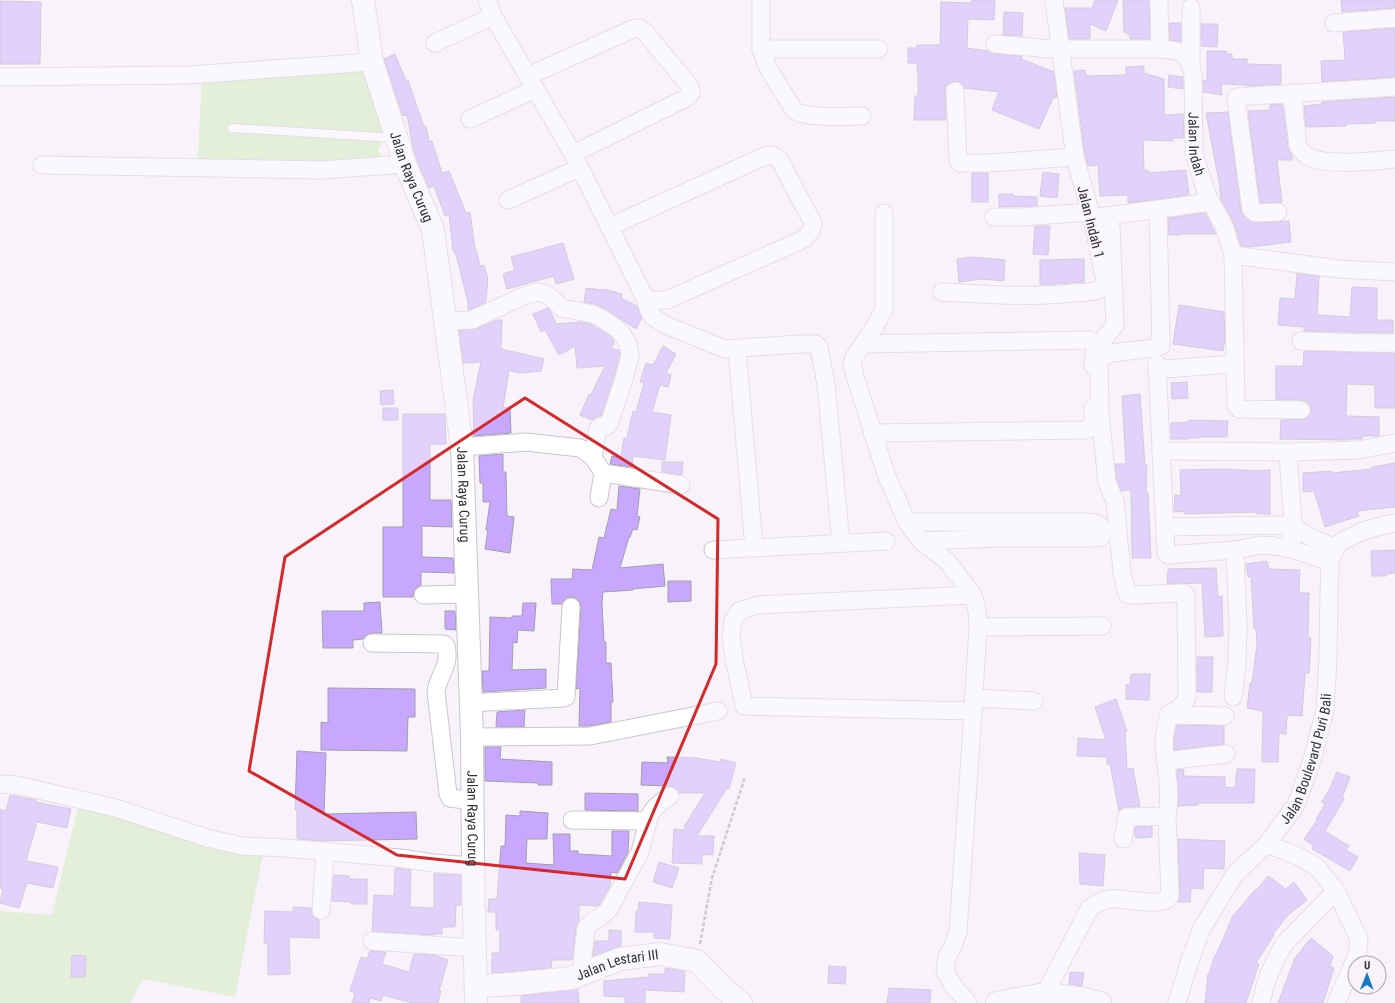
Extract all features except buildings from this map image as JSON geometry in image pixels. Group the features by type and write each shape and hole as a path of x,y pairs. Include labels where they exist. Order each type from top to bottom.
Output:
{"main road":[{"name":"Jalan Raya Curug","path":"363,0 372,62 405,164 433,230 462,447 472,737 476,995"},
{"name":"Jalan Lestari III","path":"476,995 514,984 581,976 620,959 660,954 679,956 697,961"},
{"path":"697,961 725,990 741,1003"},
{"path":"997,1003 1045,994 1084,999 1100,1003"}],"street":[{"path":"487,0 493,16 576,161 653,316 666,325 725,349 799,344 815,344 819,347 826,384 841,543"},
{"path":"761,0 761,49 768,68 794,110 807,116 862,116"},
{"path":"1050,0 1057,0"},
{"name":"Jalan Indah 1","path":"942,292 1049,295 1097,290 1103,287 1105,281 1091,215 1075,157 1054,0"},
{"path":"1159,2 1160,49"},
{"name":"Jalan Indah","path":"1190,8 1194,154 1207,195 1224,226 1233,255 1235,402 1239,409 1301,410"},
{"path":"435,43 493,16"},
{"path":"1334,23 1395,18"},
{"path":"470,119 531,83 633,29 639,28 645,32 690,87 690,93 686,98 508,200"},
{"path":"995,44 1061,49 1160,49 1185,54 1191,64"},
{"path":"761,49 879,49"},
{"path":"0,77 188,75 372,62"},
{"path":"1278,212 1256,213 1251,209 1236,100 1239,97 1395,87"},
{"path":"955,91 958,160 960,163 989,163 1075,157"},
{"path":"1292,93 1298,146 1307,157 1330,162 1395,159"},
{"path":"609,227 765,156 772,155 779,159 813,223 811,231 804,239 667,300 646,300"},
{"path":"42,165 322,170 405,164"},
{"path":"994,217 1091,215 1158,210 1211,202"},
{"path":"1158,210 1161,346 1111,353 1101,357 1099,362 1100,413 1107,482 1115,501 1122,572 1127,594 1133,595 1183,592 1186,595 1187,698 1180,708 1168,715"},
{"path":"884,213 884,310 853,358 852,365 886,474 907,522 921,540 947,561 973,595 977,610 978,627 974,705 958,932 954,946 947,958 945,971 952,984 968,1003"},
{"path":"872,433 1087,430 1092,426 1094,421 1093,364 1095,350 1115,325 1111,227"},
{"path":"1233,255 1339,268 1395,272"},
{"path":"444,321 472,320 521,297 542,292 548,295 559,307 594,314 616,328 626,339 630,355 624,379 608,424 607,426 601,426 598,428 593,457"},
{"path":"666,325 667,300"},
{"path":"863,344 1090,340"},
{"path":"1301,341 1395,344"},
{"path":"737,349 754,548"},
{"path":"1234,364 1160,367 1161,451 1165,551 1168,555 1235,550 1261,545 1333,555"},
{"path":"462,447 526,442 580,448 593,457 602,473 598,498"},
{"path":"1161,451 1288,452 1358,450 1395,443"},
{"path":"1288,452 1293,525 1291,549"},
{"path":"602,473 681,485"},
{"path":"907,522 1084,522 1098,523 1101,526 1102,532 1101,537 1089,538 921,540"},
{"path":"1333,555 1342,542 1363,530 1395,523"},
{"path":"1165,527 1293,525 1300,532 1311,538 1333,555"},
{"path":"713,550 886,541"},
{"path":"1233,697 1237,663 1238,624 1235,550"},
{"name":"Jalan Boulevard Puri Bali","path":"1176,1003 1202,928 1235,874 1267,844 1296,805 1312,760 1325,710 1333,555"},
{"path":"423,595 467,594"},
{"path":"973,595 758,605 739,611 733,621 731,639 744,706 974,705 1034,701"},
{"path":"470,703 566,697 572,607"},
{"path":"978,627 1102,626"},
{"path":"372,643 444,644 446,646 446,667 438,683 436,692 448,794 450,798 472,802"},
{"path":"472,737 590,736 718,711"},
{"path":"1168,715 1225,716"},
{"path":"1045,994 1086,914 1094,905 1101,900 1111,898 1141,901 1163,901 1168,899 1170,896 1167,816 1170,804 1164,742 1168,715"},
{"path":"1165,761 1226,754"},
{"path":"0,784 17,784 116,808 207,838 242,846 285,848 473,866"},
{"path":"581,976 586,928 589,924 605,914 609,908 640,852 650,815 654,808 670,796"},
{"path":"1123,839 1127,817 1167,816"},
{"path":"572,820 648,821"},
{"path":"1267,844 1300,857 1318,868 1336,891 1359,938 1357,955 1336,1003"},
{"path":"321,910 325,852"},
{"path":"1261,1003 1270,972 1284,943 1336,891"},
{"path":"372,940 475,948"}],"lane":[{"path":"232,128 396,138"}],"path":[{"path":"697,961 712,878 744,777"}],"highlighted area":[{"path":"525,398 718,519 716,664 625,879 397,855 249,771 285,557"}],"green space":[{"path":"380,64 392,122 378,150 397,175 197,177 202,75"},
{"path":"81,794 264,848 235,997 143,979 130,1003 0,1003 0,911 52,915"}]}
